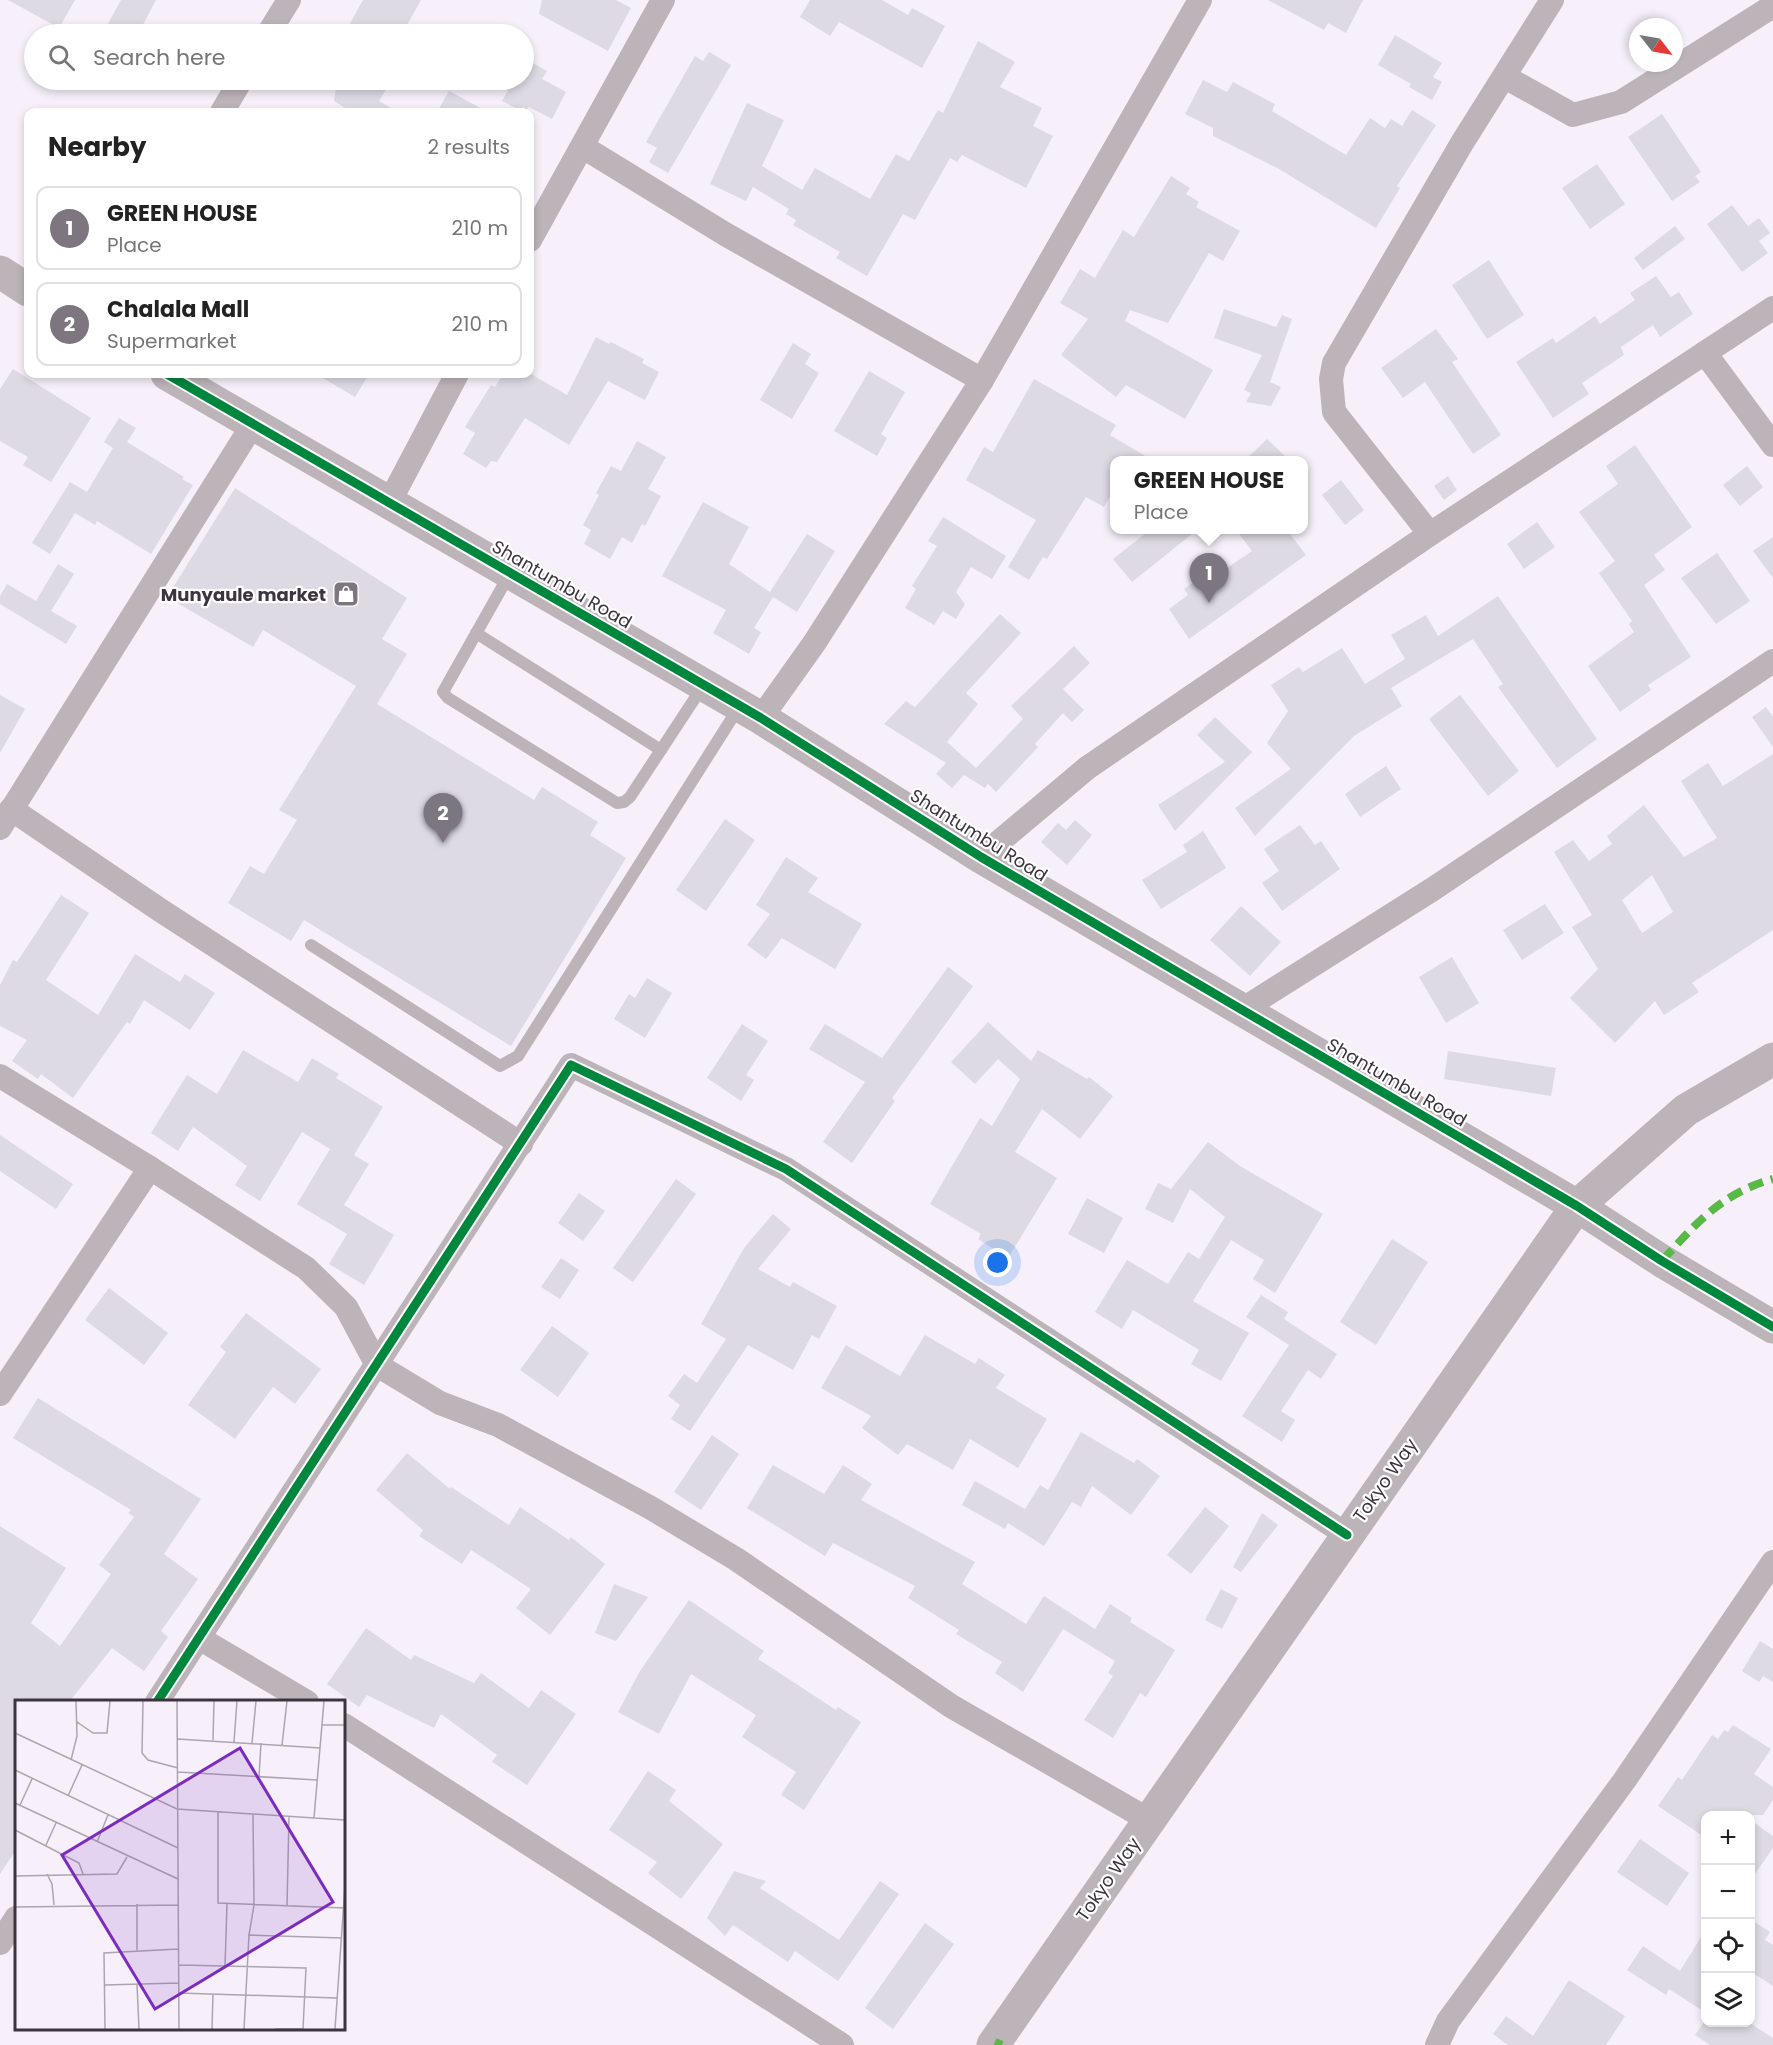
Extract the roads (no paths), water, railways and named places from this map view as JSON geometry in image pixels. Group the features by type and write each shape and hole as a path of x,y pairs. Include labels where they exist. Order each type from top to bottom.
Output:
{"street":[{"path":"274,24 289,0"},
{"path":"534,233 663,0"},
{"path":"750,712 815,642 982,380 1200,0"},
{"path":"1430,534 1334,412 1331,379 1334,363 1462,143 1552,0"},
{"path":"1505,78 1573,115 1621,102 1773,6"},
{"path":"224,108 235,90"},
{"path":"583,147 725,234 982,380"},
{"path":"981,857 1087,768 1430,534 1773,308"},
{"path":"1705,353 1773,445"},
{"name":"Shantumbu Road","path":"174,378 750,712 981,857 1240,1011 1577,1206 1662,1261 1773,1327"},
{"path":"388,503 455,378"},
{"path":"253,424 5,818 160,910 521,1144"},
{"path":"1240,1011 1433,890 1773,661"},
{"name":"Tokyo Way","path":"993,2045 1577,1206 1686,1110 1773,1059"},
{"path":"158,1700 571,1065 786,1169 1347,1535"},
{"path":"0,1076 306,1268 346,1307 376,1365 440,1403 498,1425 670,1520 736,1559 951,1706 1149,1820"},
{"path":"0,1394 150,1168"},
{"path":"1437,2045 1448,2021 1624,1781 1773,1562"},
{"path":"199,1638 305,1700"},
{"path":"345,1726 842,2045"},
{"path":"0,1943 15,1920"}],"lane":[{"path":"510,573 443,692 448,698 617,803 624,802 630,797 704,685"},
{"path":"476,633 661,750"},
{"path":"311,945 500,1066 518,1056 750,712"}],"place":[{"name":"Munyaule market","path":"346,594"},
{"name":"GREEN HOUSE","path":"1209,603"},
{"name":"Chalala Mall","path":"443,843"}]}
